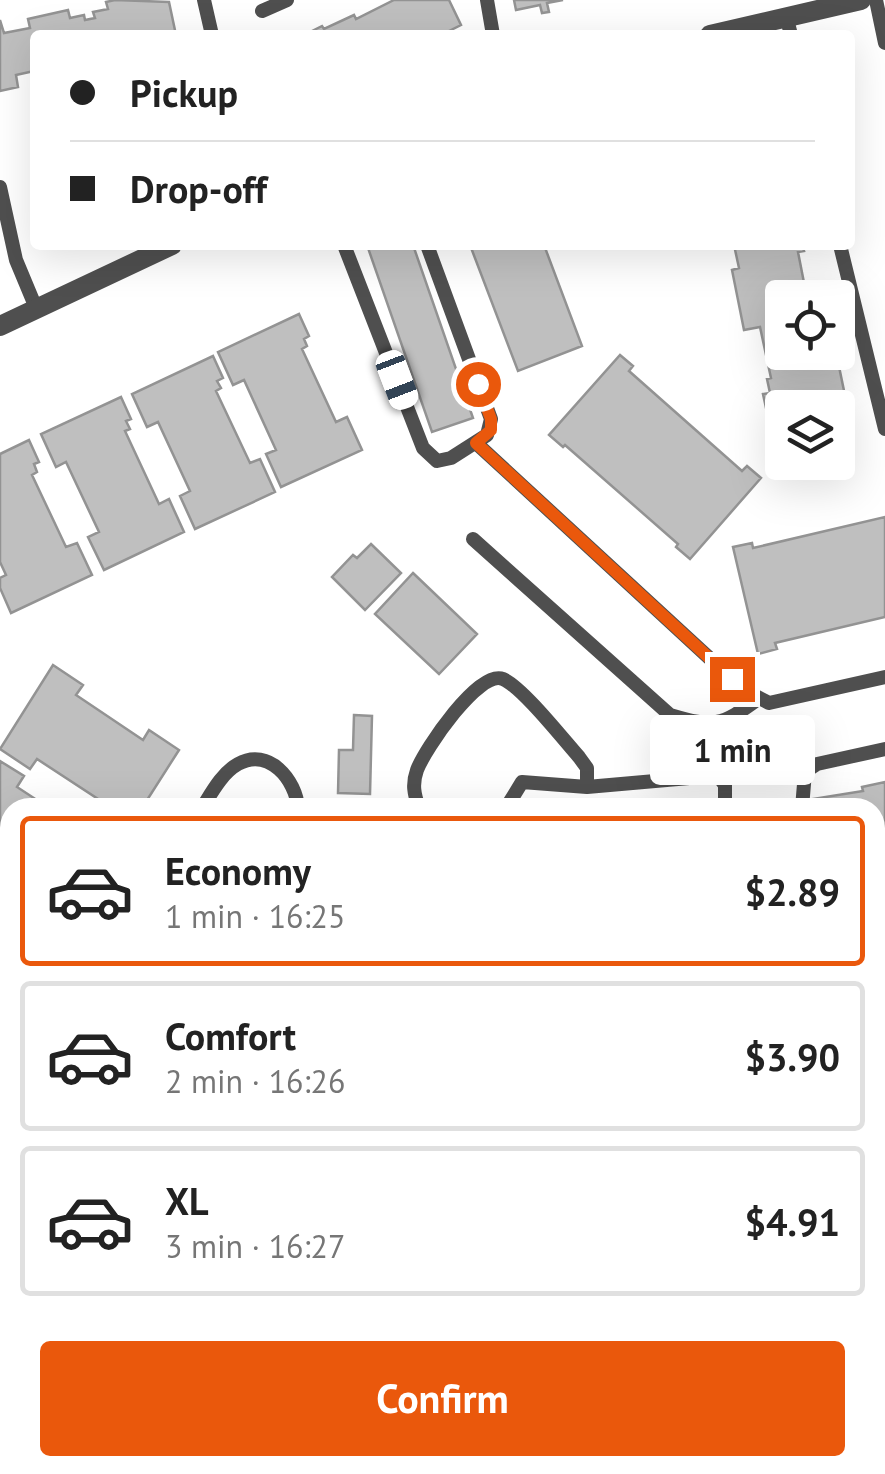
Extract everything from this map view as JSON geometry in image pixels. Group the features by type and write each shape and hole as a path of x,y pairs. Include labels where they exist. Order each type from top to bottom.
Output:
{"street":[{"path":"750,30 789,25 862,0"},
{"path":"0,326 161,250"}],"lane":[{"path":"204,0 211,30"},
{"path":"262,12 287,0"},
{"path":"487,0 492,30"},
{"path":"876,0 885,43"},
{"path":"0,187 16,260 36,308"},
{"path":"346,250 423,448 438,461 476,443 491,430 491,419 429,250"},
{"path":"841,250 885,429"},
{"path":"476,443 758,699 770,703 885,677"},
{"path":"473,539 670,715 701,724 728,720 758,699"},
{"path":"415,798 418,766 460,704 484,680 497,677 520,694 579,756 587,768 587,787"},
{"path":"803,798 805,772 817,764 885,749"},
{"path":"209,798 224,776 252,759 273,764 288,776 297,798"},
{"path":"512,798 522,782 587,787 712,776 725,784 725,798"}],"building":[{"path":"394,0 449,0 461,25 451,30 314,30 354,15 356,19"},
{"path":"514,0 563,0 547,3 549,12 542,13 540,5 516,10"},
{"path":"106,2 169,2 175,30 30,30 30,72 16,75 18,87 0,91 0,20 4,33 30,28 28,19 68,10 70,18 84,15 85,20 95,18 93,12 108,9"},
{"path":"369,250 415,250 473,418 432,432"},
{"path":"472,250 546,250 582,346 518,371"},
{"path":"735,250 804,250 798,252 803,280 765,280 765,350 760,327 744,330 732,270 739,268"},
{"path":"299,314 309,336 302,349 336,422 347,417 362,450 281,487 266,454 276,450 244,380 233,385 218,352"},
{"path":"620,355 633,366 629,371 742,471 747,466 761,478 690,559 676,547 678,544 549,435"},
{"path":"213,356 223,378 217,381 221,388 216,391 250,463 260,459 275,492 195,529 180,496 190,491 158,422 147,427 132,394"},
{"path":"769,370 840,370 844,390 769,390 767,379 771,378"},
{"path":"121,397 131,419 126,421 130,429 125,431 159,504 169,499 184,532 104,570 88,537 99,532 66,462 56,467 41,434"},
{"path":"29,440 39,462 34,464 37,472 32,475 66,547 77,543 92,575 11,613 0,588 0,578 6,575 0,562 0,454"},
{"path":"885,517 885,617 775,643 777,649 758,654 733,547 752,543 753,548"},
{"path":"371,544 401,573 365,610 332,577 353,555 357,558"},
{"path":"413,573 477,634 439,674 375,614"},
{"path":"53,665 83,685 76,695 143,740 149,730 179,750 148,798 96,798 37,759 30,769 0,749"},
{"path":"354,715 372,716 370,794 338,793 339,750 353,750"},
{"path":"0,761 24,776 17,787 34,798 0,798"},
{"path":"885,782 885,798 819,798 863,791 862,787"}],"route":[{"path":"478,384 491,430 476,443 732,679"}]}
